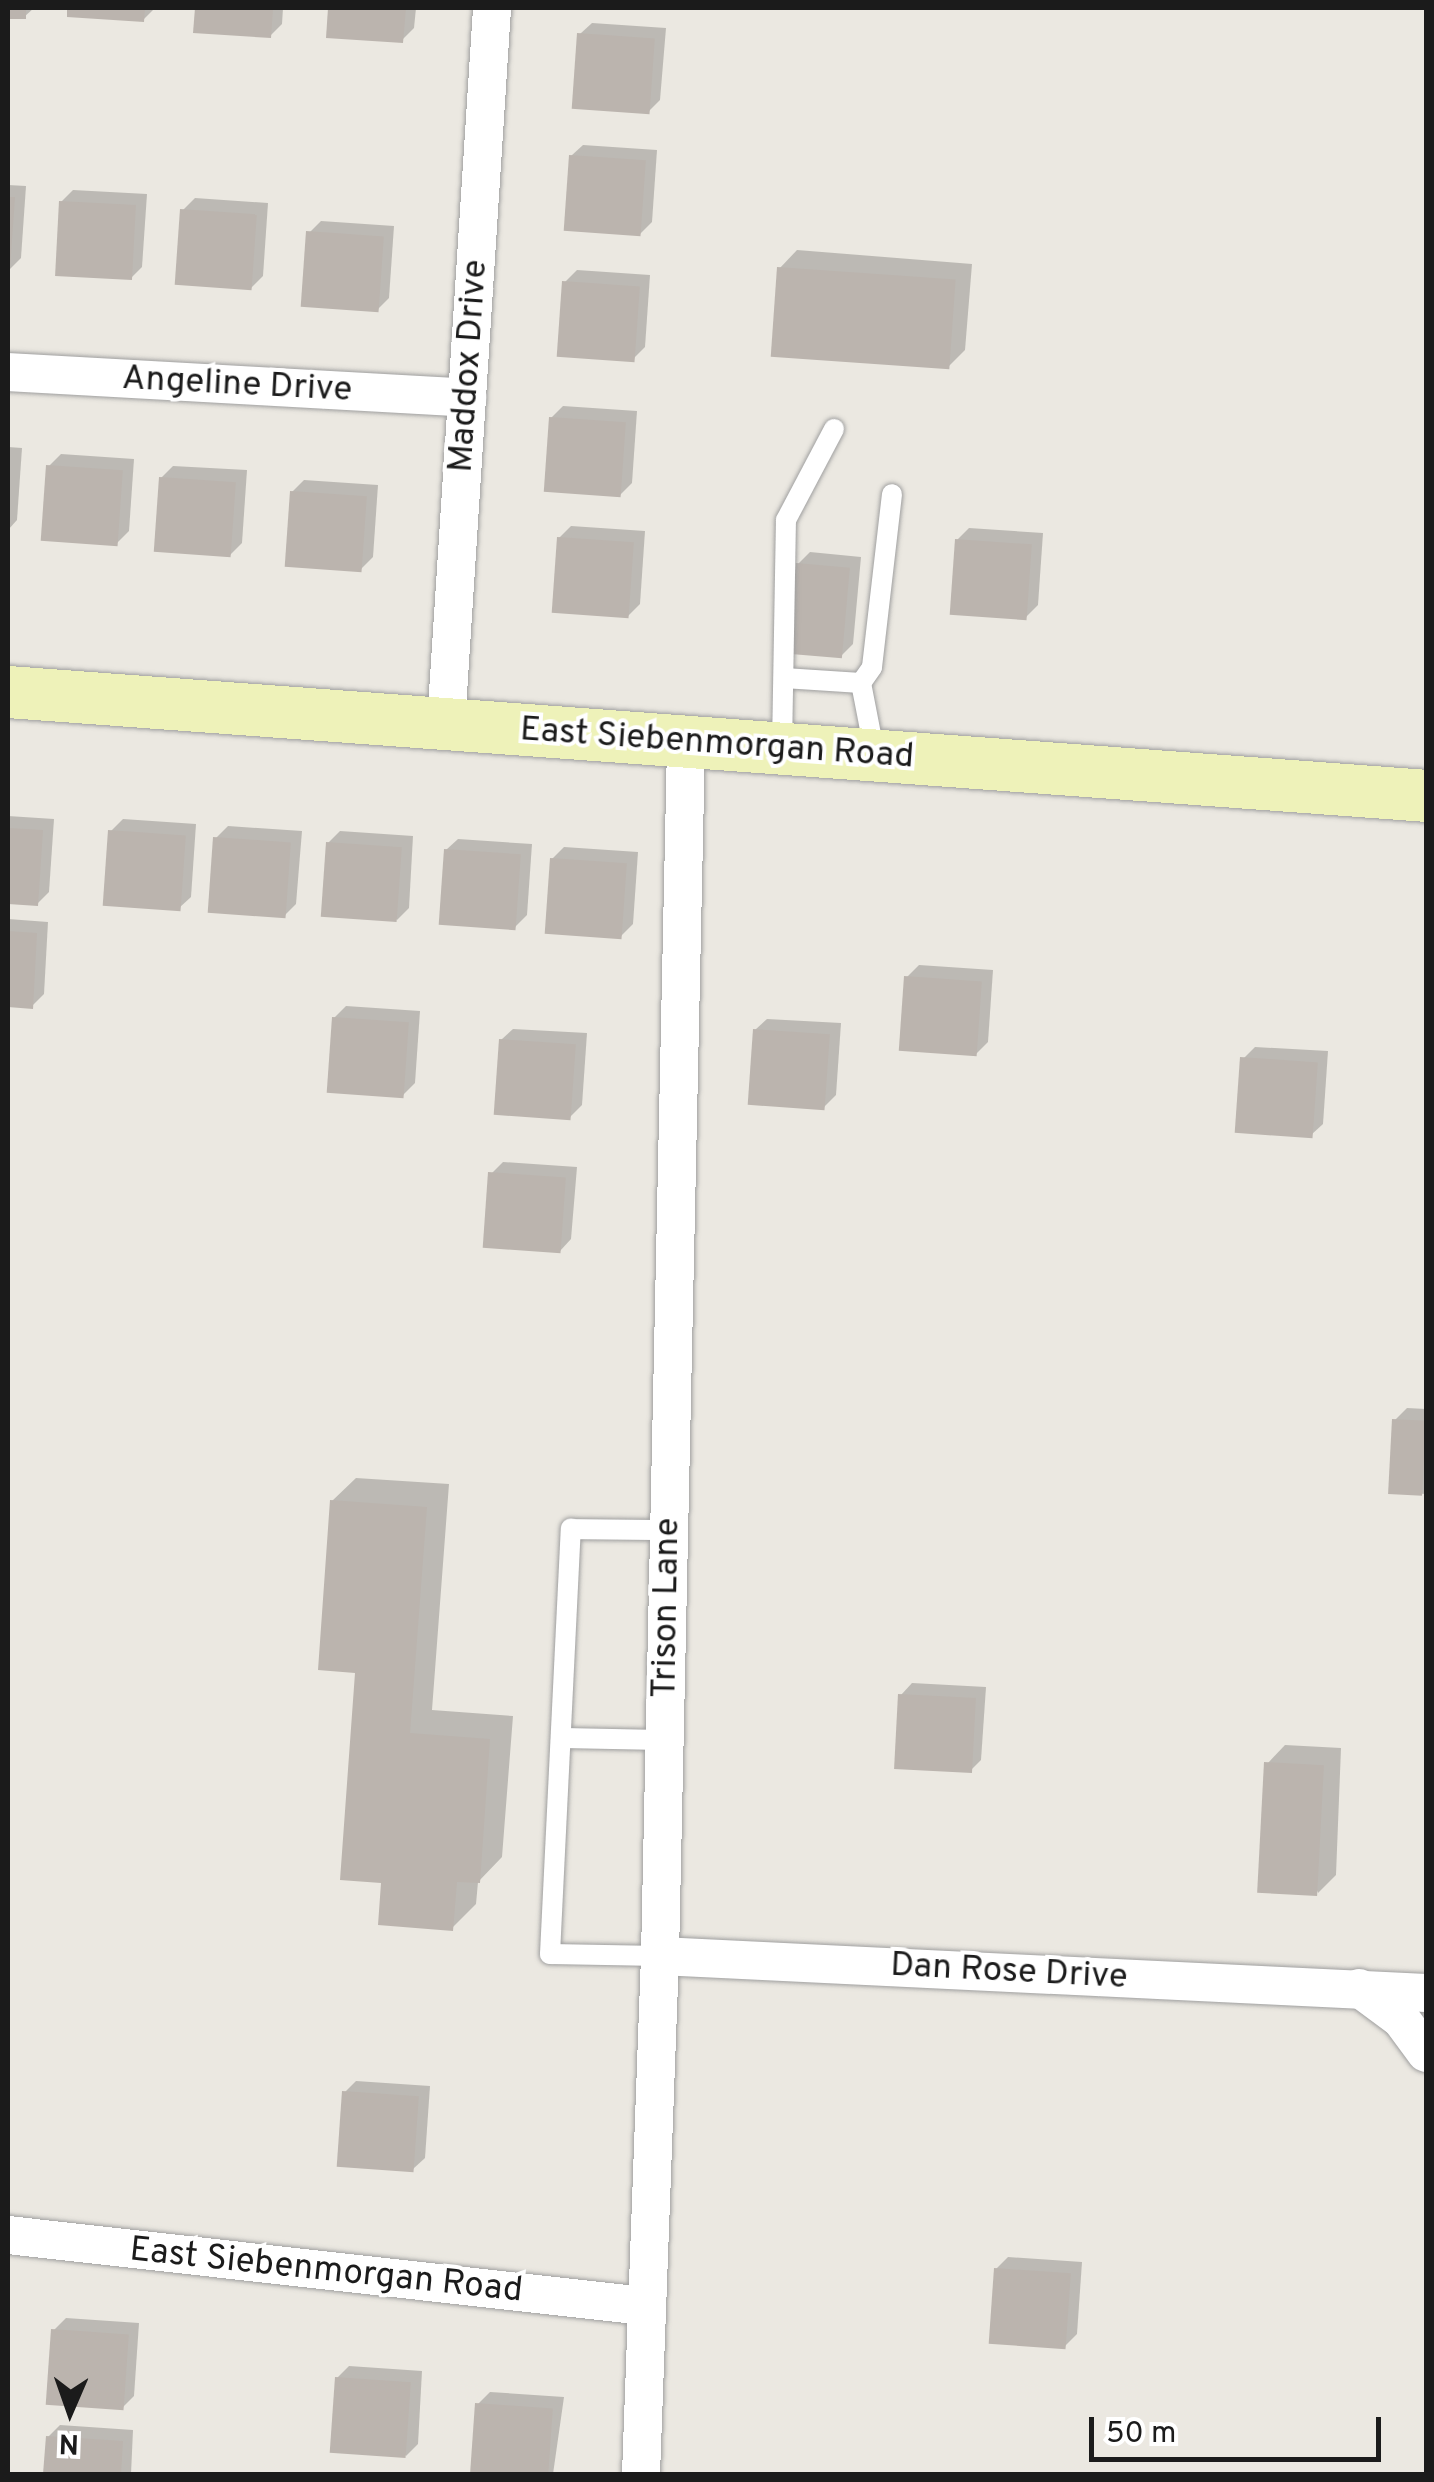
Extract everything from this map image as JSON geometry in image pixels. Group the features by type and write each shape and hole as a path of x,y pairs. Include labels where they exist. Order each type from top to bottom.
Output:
{"street":[{"name":"Maddox Drive","path":"446,724 492,8"},
{"name":"Angeline Drive","path":"8,372 467,398"},
{"name":"East Siebenmorgan Road","path":"8,692 1426,796"},
{"name":"Trison Lane","path":"641,2474 644,2306 660,1956 686,742"},
{"name":"Dan Rose Drive","path":"660,1956 1426,1994"},
{"path":"1359,1988 1401,2019 1426,2053"},
{"name":"East Siebenmorgan Road","path":"8,2235 644,2306"}],"lane":[{"path":"782,749 786,520 834,429"},
{"path":"875,756 861,683 872,667 892,494"},
{"path":"784,678 861,683"},
{"path":"660,1956 550,1954 571,1529 669,1530"},
{"path":"561,1738 664,1740"}],"building":[{"path":"8,8 26,8 26,19 8,19"},
{"path":"67,8 145,8 144,22 67,17"},
{"path":"195,8 273,8 271,38 193,33"},
{"path":"328,8 406,8 403,43 326,38"},
{"path":"577,33 655,38 650,114 572,109"},
{"path":"569,155 646,160 641,236 564,231"},
{"path":"8,197 15,197 10,269 8,269"},
{"path":"59,201 136,205 132,280 55,276"},
{"path":"180,209 257,214 252,290 175,285"},
{"path":"306,231 384,236 379,312 301,307"},
{"path":"777,267 956,279 949,369 771,357"},
{"path":"562,281 640,286 635,362 557,357"},
{"path":"549,417 626,422 621,497 544,492"},
{"path":"46,465 123,470 118,546 41,541"},
{"path":"159,477 236,482 231,557 154,552"},
{"path":"290,491 367,496 362,572 285,567"},
{"path":"557,537 634,542 629,618 552,613"},
{"path":"955,539 1032,544 1027,620 950,615"},
{"path":"796,563 850,568 842,658 788,654"},
{"path":"8,828 43,830 38,906 8,904"},
{"path":"108,830 186,835 181,911 103,906"},
{"path":"213,837 291,842 286,918 208,913"},
{"path":"326,842 402,847 397,922 321,917"},
{"path":"444,849 521,854 516,930 439,925"},
{"path":"550,858 627,863 622,939 545,934"},
{"path":"8,931 37,933 33,1009 8,1007"},
{"path":"904,976 982,981 977,1056 899,1051"},
{"path":"332,1017 409,1022 404,1098 327,1093"},
{"path":"753,1029 830,1034 825,1110 748,1105"},
{"path":"499,1039 576,1044 571,1120 494,1115"},
{"path":"1240,1057 1318,1062 1313,1138 1235,1133"},
{"path":"488,1172 566,1177 561,1253 483,1248"},
{"path":"1392,1419 1426,1421 1422,1496 1388,1494"},
{"path":"330,1500 427,1507 410,1733 490,1739 480,1883 457,1882 453,1931 378,1925 381,1883 340,1880 355,1673 318,1670"},
{"path":"898,1694 976,1698 972,1773 894,1769"},
{"path":"1264,1762 1324,1765 1317,1896 1257,1893"},
{"path":"342,2091 419,2096 414,2172 337,2167"},
{"path":"994,2268 1071,2273 1066,2349 989,2344"},
{"path":"51,2329 129,2334 124,2410 46,2405"},
{"path":"335,2377 411,2382 406,2458 330,2453"},
{"path":"475,2403 553,2408 548,2474 470,2474"},
{"path":"46,2436 123,2441 121,2474 43,2474"}]}
